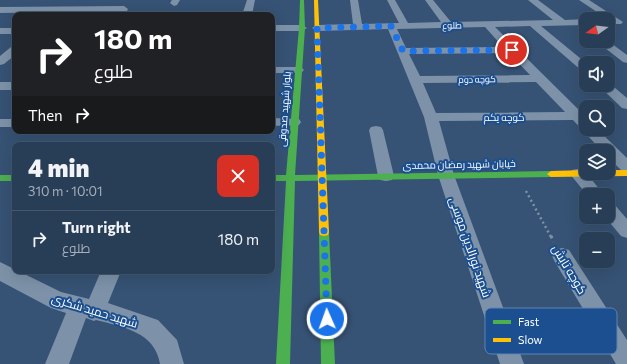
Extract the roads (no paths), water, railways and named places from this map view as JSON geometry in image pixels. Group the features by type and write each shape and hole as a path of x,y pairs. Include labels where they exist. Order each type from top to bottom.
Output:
{"main road":[{"name":"بلوار شهید صدوقی","path":"283,364 291,178 302,28 302,0"},
{"path":"316,0 328,364"},
{"path":"302,28 317,28"},
{"name":"خیابان شهید رمضان محمدی","path":"275,178 627,173"},
{"path":"0,178 12,178"}],"street":[{"path":"0,10 121,12 132,0"},
{"path":"248,12 251,0"},
{"path":"354,0 358,27"},
{"path":"391,0 405,26"},
{"path":"429,0 448,25"},
{"path":"532,0 563,23"},
{"path":"583,0 621,22"},
{"path":"535,12 548,12"},
{"name":"طلوع","path":"317,28 579,23"},
{"path":"487,24 579,119"},
{"path":"533,24 579,63"},
{"name":"شهید نورالدین موسی","path":"391,26 431,117 446,176 492,308"},
{"path":"275,28 302,28"},
{"path":"0,31 12,31"},
{"path":"611,48 627,60"},
{"path":"403,51 512,50"},
{"path":"275,70 298,70"},
{"name":"کوچه دوم","path":"416,80 538,78"},
{"path":"0,86 12,86"},
{"path":"612,92 627,105"},
{"name":"کوچه یکم","path":"431,117 579,121"},
{"path":"275,122 294,122"},
{"path":"0,123 12,123"},
{"path":"376,130 386,176"},
{"path":"596,136 627,167"},
{"path":"578,174 590,188"},
{"path":"615,217 627,231"},
{"name":"کوچه تابش","path":"562,256 594,308"},
{"name":"شهید حمید شکری","path":"0,271 12,274"},
{"name":"شهید حمید شکری","path":"14,274 27,277 58,301 116,315 150,327 170,348 172,364"},
{"path":"57,364 87,309 109,274"},
{"name":"کوچه تابش","path":"617,345 627,361"},
{"name":"شهید نورالدین موسی","path":"508,354 512,364"}]}
